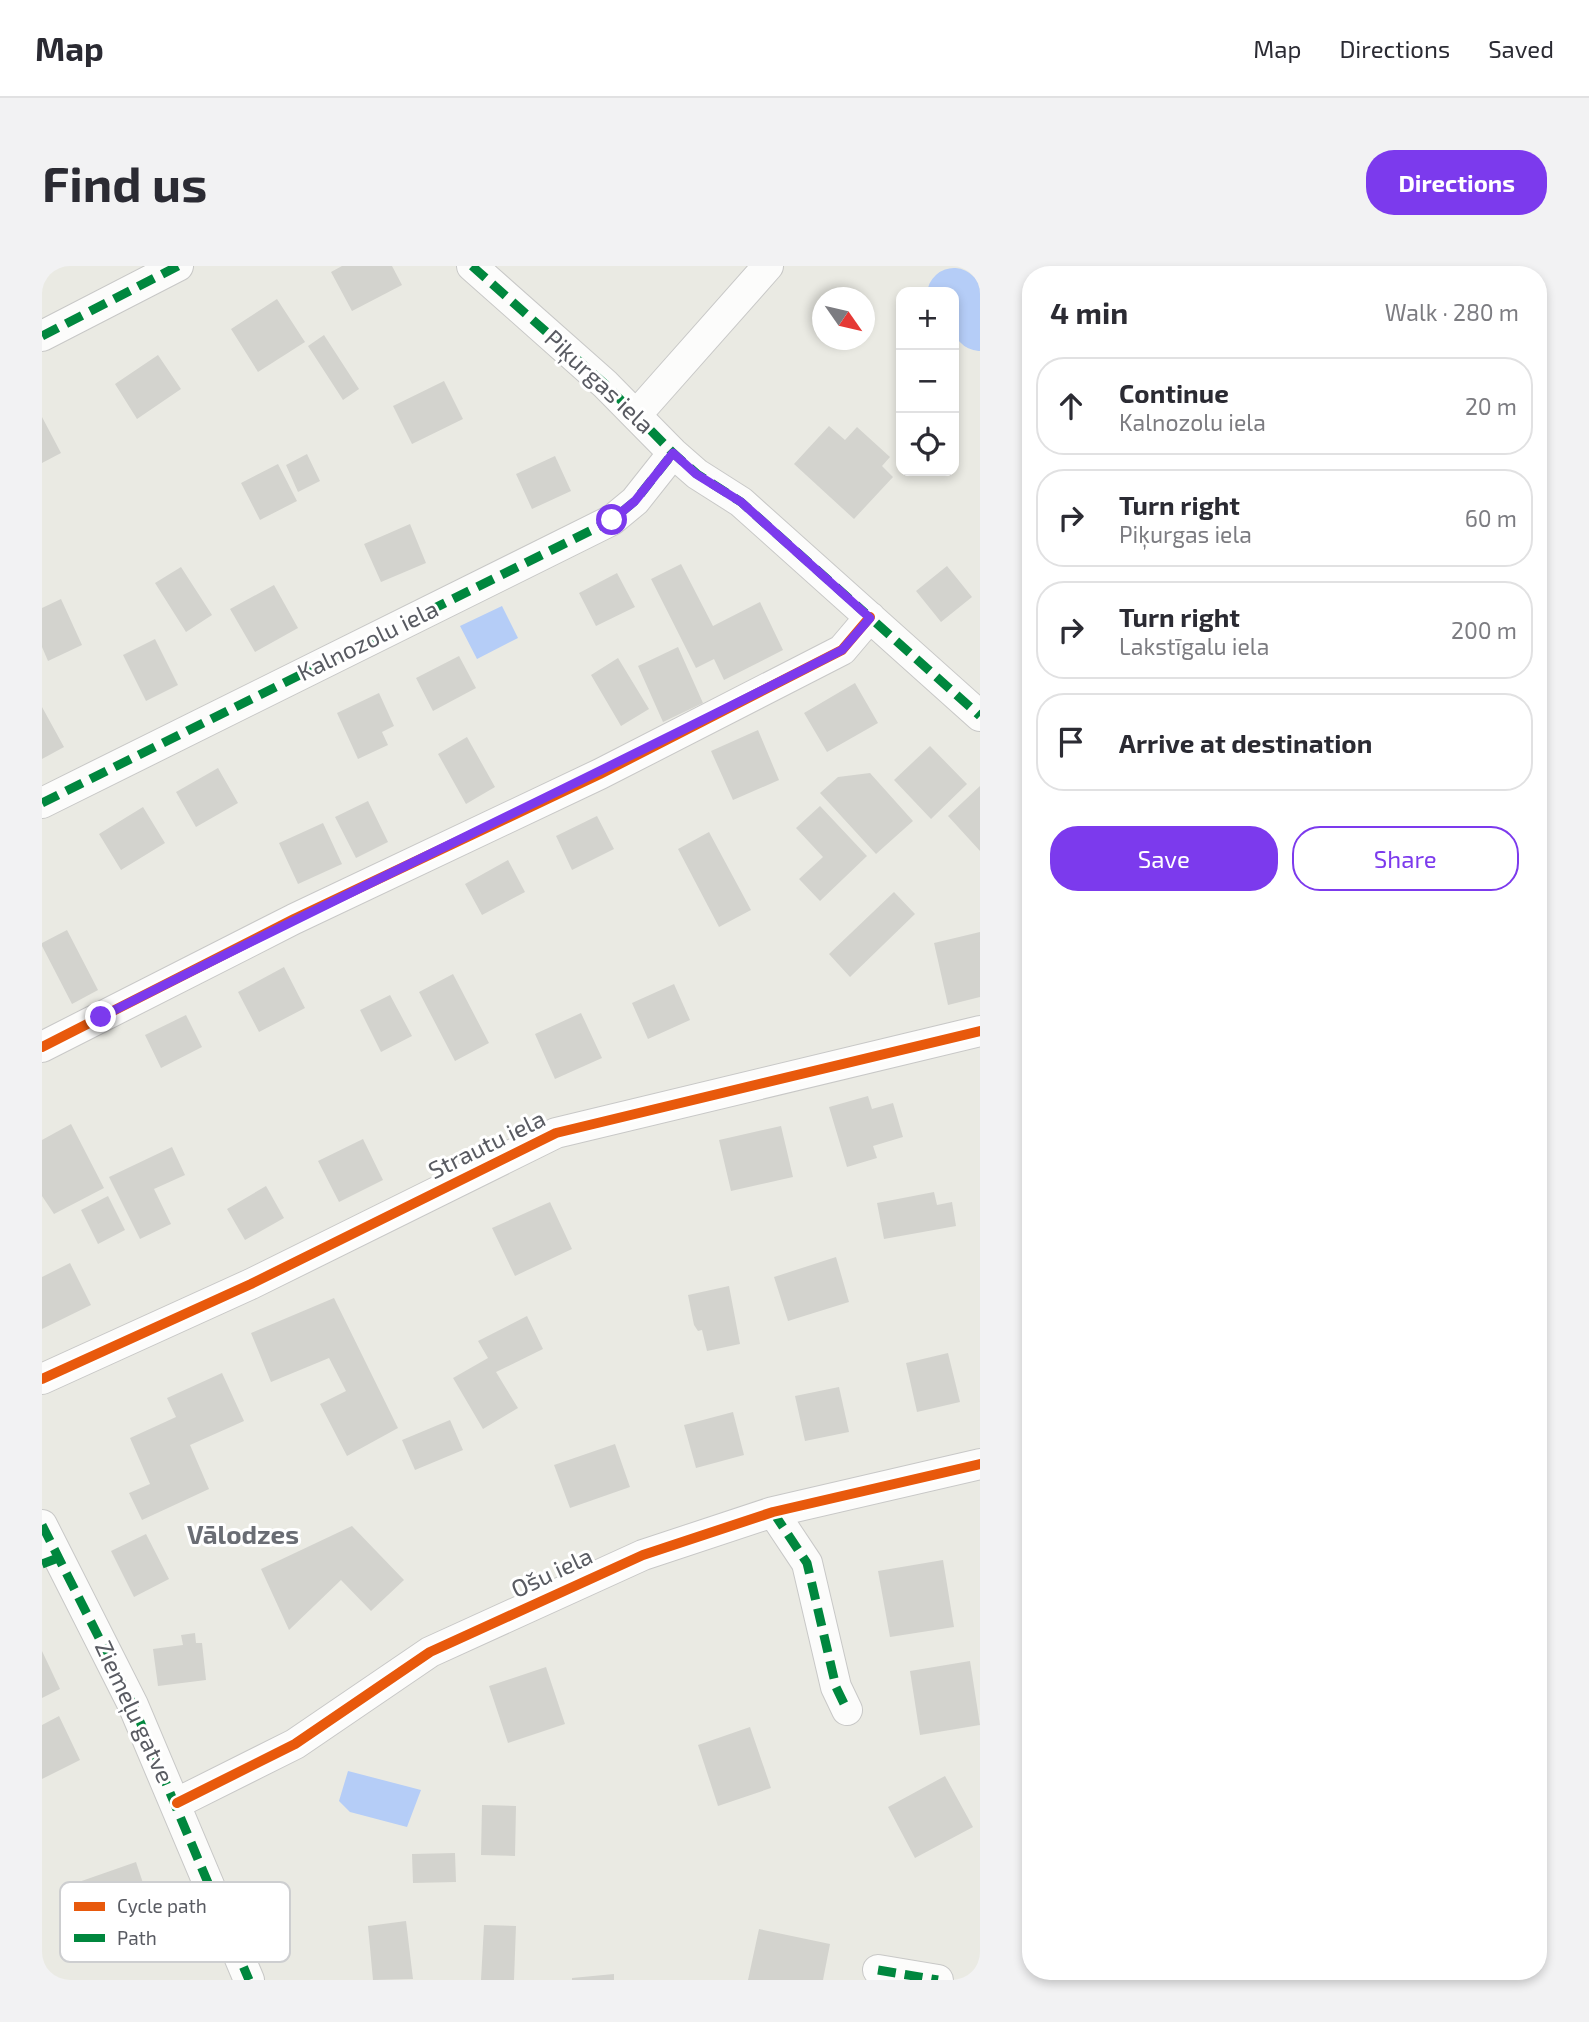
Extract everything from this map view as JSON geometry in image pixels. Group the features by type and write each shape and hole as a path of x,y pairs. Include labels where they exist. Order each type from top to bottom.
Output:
{"street":[{"path":"42,336 178,266"},
{"name":"Piķurgas iela","path":"472,266 637,414 696,474 741,502 980,716"},
{"path":"637,414 768,266"},
{"name":"Kalnozolu iela","path":"42,803 612,520 635,501 673,453"},
{"path":"42,1047 294,919 600,774 842,650 870,618"},
{"name":"Strautu iela","path":"42,1379 273,1273 556,1133 980,1031"},
{"name":"Ošu iela","path":"177,1803 295,1744 430,1652 643,1555 773,1512 980,1464"},
{"path":"773,1512 807,1563 836,1687 847,1710"},
{"name":"Ziemeļu gatve","path":"42,1525 50,1561 133,1705 209,1882"},
{"name":"Ziemeļu gatve","path":"242,1962 249,1980"},
{"path":"878,1970 938,1980"}],"water":[{"path":"502,606 518,638 477,659 460,626"},
{"path":"348,1771 421,1790 407,1827 350,1812 339,1801"}],"building":[{"path":"342,266 392,266 402,285 352,311 331,272"},
{"path":"277,299 305,342 258,372 231,329"},
{"path":"324,335 359,389 343,400 308,346"},
{"path":"158,355 181,389 137,419 115,384"},
{"path":"444,381 463,419 412,444 393,406"},
{"path":"42,417 61,453 42,463"},
{"path":"829,426 845,440 857,427 890,457 882,466 893,477 854,519 794,464"},
{"path":"307,454 320,481 298,492 286,465"},
{"path":"555,456 571,491 532,509 516,474"},
{"path":"278,464 297,501 260,520 241,483"},
{"path":"410,524 426,563 381,582 364,544"},
{"path":"681,564 713,626 760,602 783,650 724,680 714,659 696,668 651,579"},
{"path":"947,566 972,597 941,622 916,591"},
{"path":"181,567 212,615 186,632 155,583"},
{"path":"617,573 635,607 596,626 579,593"},
{"path":"274,585 298,628 255,652 230,609"},
{"path":"61,599 82,645 48,661 42,647 42,608"},
{"path":"155,639 178,685 146,701 123,655"},
{"path":"678,647 703,703 663,722 638,666"},
{"path":"459,656 476,688 433,711 416,678"},
{"path":"618,658 649,709 621,726 591,675"},
{"path":"855,683 878,723 827,752 804,713"},
{"path":"379,693 394,726 382,732 388,745 358,759 337,713"},
{"path":"42,707 64,747 42,759"},
{"path":"758,730 779,780 733,800 711,751"},
{"path":"467,737 495,787 466,804 438,754"},
{"path":"930,746 967,784 931,819 894,780"},
{"path":"218,768 238,803 196,827 176,792"},
{"path":"870,773 913,821 876,854 820,793 838,777"},
{"path":"980,786 980,851 948,816"},
{"path":"368,801 388,842 356,858 335,817"},
{"path":"820,806 867,856 820,901 799,879 823,857 796,828"},
{"path":"143,807 165,843 121,870 99,834"},
{"path":"597,816 614,849 572,870 556,836"},
{"path":"323,823 342,864 298,884 279,843"},
{"path":"709,832 751,910 719,927 678,849"},
{"path":"508,860 525,892 482,915 465,884"},
{"path":"894,892 915,914 850,977 829,954"},
{"path":"67,930 98,990 72,1004 42,946 42,943"},
{"path":"980,932 980,997 948,1005 934,943"},
{"path":"284,967 305,1008 259,1032 238,992"},
{"path":"453,974 489,1043 455,1061 419,992"},
{"path":"674,984 690,1020 648,1039 632,1003"},
{"path":"390,995 412,1036 381,1052 360,1010"},
{"path":"581,1013 602,1058 555,1079 535,1034"},
{"path":"186,1015 202,1047 161,1068 145,1035"},
{"path":"868,1096 872,1109 893,1103 903,1137 873,1146 877,1158 847,1167 829,1107"},
{"path":"71,1124 104,1188 54,1214 42,1196 42,1140"},
{"path":"781,1126 793,1177 731,1191 719,1140"},
{"path":"363,1139 383,1180 339,1202 318,1161"},
{"path":"172,1147 185,1175 154,1189 171,1224 140,1239 109,1177"},
{"path":"266,1186 284,1218 245,1240 227,1209"},
{"path":"934,1192 937,1205 952,1202 956,1226 884,1239 877,1203"},
{"path":"108,1196 125,1230 98,1244 81,1210"},
{"path":"550,1202 572,1249 515,1276 492,1228"},
{"path":"836,1257 849,1302 788,1321 774,1277"},
{"path":"70,1263 91,1305 42,1329 42,1277"},
{"path":"729,1286 740,1344 707,1351 702,1330 698,1331 694,1325 688,1295"},
{"path":"334,1298 398,1428 347,1456 320,1404 346,1391 329,1358 271,1382 251,1333"},
{"path":"527,1316 543,1349 496,1372 518,1408 483,1429 453,1378 488,1358 478,1341"},
{"path":"948,1353 960,1402 917,1412 906,1363"},
{"path":"222,1373 244,1421 190,1445 209,1489 142,1520 129,1493 150,1484 130,1438 176,1417 167,1398"},
{"path":"839,1387 849,1432 805,1441 795,1396"},
{"path":"733,1412 744,1455 696,1468 684,1425"},
{"path":"450,1420 463,1450 415,1470 402,1440"},
{"path":"615,1444 630,1487 570,1508 554,1465"},
{"path":"352,1526 404,1580 371,1611 341,1580 289,1630 261,1569"},
{"path":"146,1534 169,1579 134,1597 111,1551"},
{"path":"943,1560 954,1627 890,1637 878,1571"},
{"path":"195,1633 196,1643 202,1643 206,1680 158,1686 153,1649 183,1645 181,1635"},
{"path":"42,1651 60,1689 42,1698"},
{"path":"970,1661 980,1725 920,1735 910,1671"},
{"path":"546,1667 565,1724 508,1743 489,1686"},
{"path":"59,1716 80,1760 42,1779 42,1725"},
{"path":"750,1727 771,1788 718,1806 698,1745"},
{"path":"945,1776 973,1827 915,1858 888,1807"},
{"path":"482,1805 516,1806 515,1856 481,1855"},
{"path":"455,1853 456,1882 413,1883 412,1854"},
{"path":"136,1862 143,1882 79,1882"},
{"path":"406,1921 413,1979 373,1980 368,1926"},
{"path":"484,1925 516,1926 514,1980 481,1980"},
{"path":"759,1929 830,1944 823,1980 748,1980"},
{"path":"614,1974 614,1980 572,1980 572,1978"}],"waterway":[{"path":"959,301 980,324"}],"marked path":[{"path":"42,336 178,266"},
{"path":"472,266 605,384 673,453 697,474 741,502 980,716"},
{"path":"42,803 612,520 635,501 673,453"},
{"path":"773,1512 807,1563 836,1687 847,1710"},
{"path":"42,1525 133,1705 208,1882"},
{"path":"42,1564 58,1558"},
{"path":"241,1962 249,1980"},
{"path":"878,1970 938,1980"}],"cycle path":[{"path":"42,1047 294,919 600,774 842,650 870,617"},
{"path":"42,1379 251,1284 556,1133 980,1031"},
{"path":"177,1803 295,1744 430,1652 643,1555 773,1512 980,1464"}],"district":[{"name":"Vālodzes","path":"243,1535"}],"route":[{"path":"101,1017 294,919 600,774 842,650 870,618 839,587 741,502 696,474 673,453 635,501 612,520"}]}
